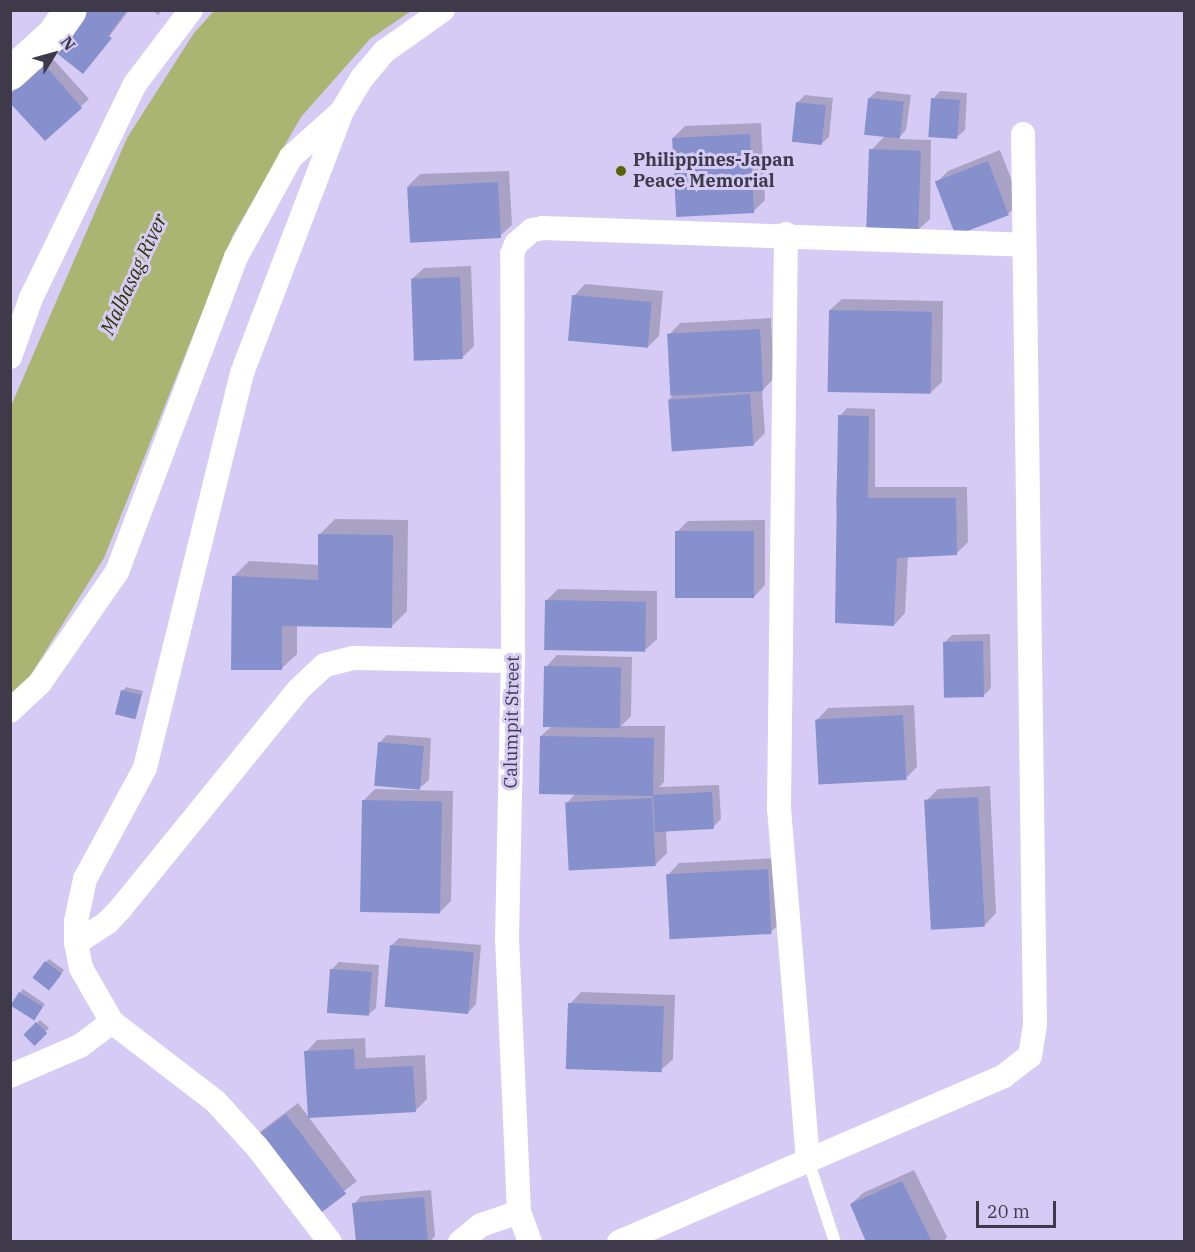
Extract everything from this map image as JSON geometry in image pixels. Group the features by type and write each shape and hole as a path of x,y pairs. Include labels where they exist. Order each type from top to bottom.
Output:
{"main road":[{"path":"10,72 53,33 70,10"}],"street":[{"path":"10,357 31,298 135,84 191,10"},
{"path":"330,1242 258,1148 221,1108 112,1022 93,995 76,943 85,879 145,768 242,373 342,111 362,78 386,51 443,10"},
{"path":"10,711 40,683 117,572 236,257 291,157 342,111"},
{"path":"619,1242 1004,1076 1030,1056 1035,1042 1022,245 1023,134"},
{"name":"Calumpit Street","path":"530,1242 519,1212 507,940 513,661 513,254 523,235 543,228 786,234"},
{"path":"808,1160 779,808 786,234 1022,245"},
{"path":"76,943 108,922 122,908 299,689 326,665 354,658 513,661"},
{"path":"10,1076 80,1047 112,1022"},
{"path":"460,1242 481,1225 519,1212"}],"lane":[{"path":"808,1160 835,1242"}],"water":[{"name":"Malbasag River","path":"214,11 411,11 370,39 301,117 233,235 104,558 30,676 11,693 11,406 127,138 194,33"}],"building":[{"path":"84,10 127,10 108,36 112,38 83,74 54,51"},
{"path":"44,64 82,108 45,141 10,103 10,94"},
{"path":"868,98 904,102 900,139 864,135"},
{"path":"931,98 960,100 957,139 928,137"},
{"path":"796,102 826,105 822,145 792,142"},
{"path":"750,134 754,213 676,217 672,138"},
{"path":"869,149 921,151 918,232 866,230"},
{"path":"988,161 1009,215 956,236 935,181"},
{"path":"498,182 501,238 410,243 407,187"},
{"path":"460,277 463,359 414,361 411,279"},
{"path":"572,295 652,302 648,348 568,341"},
{"path":"829,310 932,312 931,394 828,392"},
{"path":"760,329 763,391 670,396 667,334"},
{"path":"750,394 754,446 672,452 668,400"},
{"path":"838,415 869,416 868,498 956,498 957,555 897,558 894,626 835,623"},
{"path":"675,531 754,531 754,598 675,598"},
{"path":"318,534 393,535 392,628 282,626 282,670 231,670 232,576 318,580"},
{"path":"545,600 646,602 645,652 544,650"},
{"path":"983,641 984,697 944,698 943,642"},
{"path":"544,666 621,667 620,728 543,727"},
{"path":"121,690 141,695 135,719 115,714"},
{"path":"903,715 906,780 819,785 815,720"},
{"path":"540,736 654,738 653,796 539,794"},
{"path":"378,742 424,746 420,790 374,786"},
{"path":"712,792 714,829 655,832 653,795"},
{"path":"978,797 985,927 931,930 924,800"},
{"path":"652,798 656,866 569,870 565,803"},
{"path":"362,800 442,801 440,913 360,912"},
{"path":"768,869 771,934 670,939 666,874"},
{"path":"390,945 474,952 468,1014 385,1007"},
{"path":"45,961 62,974 49,990 32,978"},
{"path":"330,969 372,972 369,1016 327,1013"},
{"path":"19,992 43,1007 34,1020 11,1006"},
{"path":"568,1003 664,1006 662,1072 566,1069"},
{"path":"36,1022 47,1033 35,1046 23,1035"},
{"path":"354,1049 355,1069 413,1066 416,1112 308,1118 304,1051"},
{"path":"286,1114 346,1194 317,1216 257,1136"},
{"path":"902,1181 932,1242 866,1242 850,1204"},
{"path":"424,1197 428,1242 356,1242 352,1203"}],"place":[{"name":"Philippines-Japan Peace Memorial","path":"621,171"}]}
